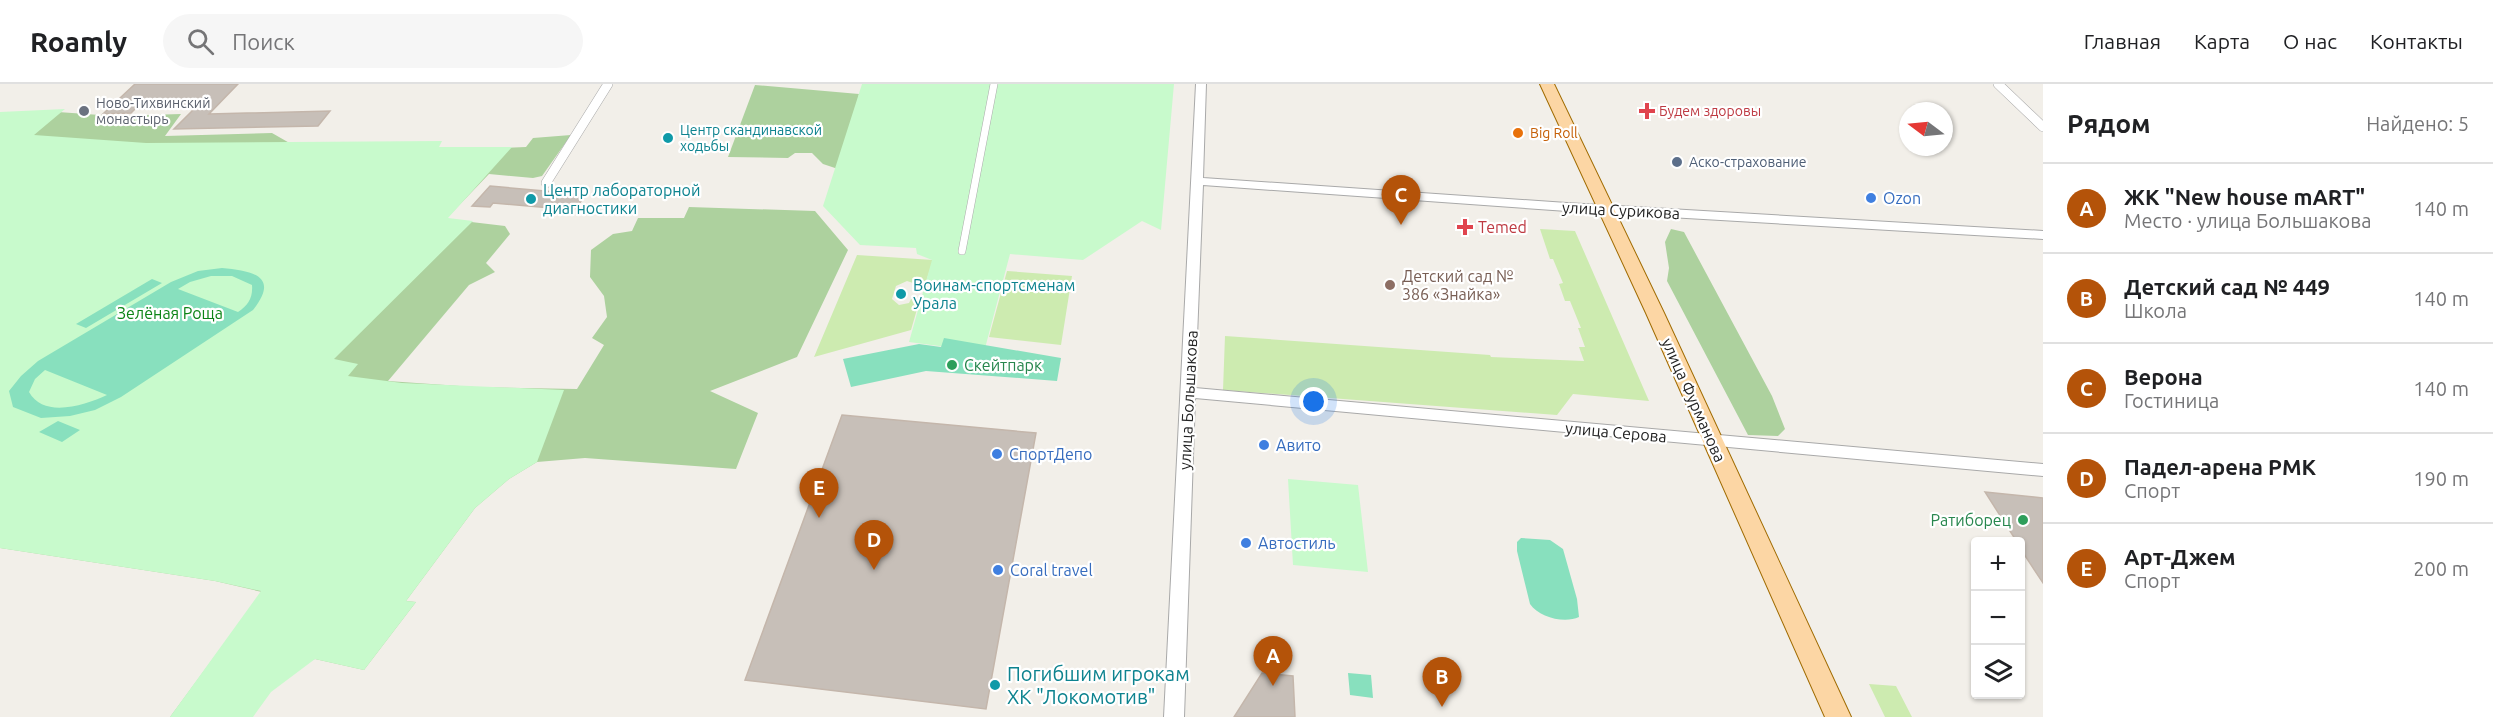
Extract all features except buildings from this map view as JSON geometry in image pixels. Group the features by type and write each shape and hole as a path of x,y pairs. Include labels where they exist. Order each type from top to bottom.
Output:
{"main road":[{"name":"улица Фурманова","path":"1547,84 1655,312 1838,717"}],"street":[{"path":"546,183 608,84"},
{"path":"962,251 994,84"},
{"name":"улица Большакова","path":"1174,717 1201,84"},
{"path":"1998,84 2043,127"},
{"name":"улица Сурикова","path":"1198,181 1605,209 2043,235"},
{"name":"улица Серова","path":"1188,392 2043,470"}],"green space":[{"path":"862,84 1174,84 1161,230 1142,221 1083,260 1010,254 984,352 909,342 932,260 917,254 916,248 860,245 823,206"},
{"path":"755,85 859,94 841,170 823,164 812,153 795,153 788,158 728,157"},
{"name":"Зелёная Роща","path":"65,109 34,135 146,143 442,141 439,147 512,147 448,218 473,221 334,359 358,364 348,376 402,383 564,390 537,462 509,479 475,508 406,601 416,602 364,670 315,659 271,692 253,717 170,717 261,591 215,581 0,548 0,112"},
{"name":"Зелёная Роща","path":"58,112 114,116 181,114 165,136 272,133 293,145 482,149 526,147 533,138 571,135 542,176 533,178 489,174 446,219 505,226 510,234 486,263 495,272 469,285 388,381 474,387 577,389 604,345 592,338 607,317 604,296 590,277 591,250 613,234 632,231 638,218 684,218 689,207 815,211 848,250 797,357 710,391 758,413 736,469 585,458 537,462 509,479 475,508 406,601 416,602 364,670 315,659 170,717 262,592 215,581 0,548 0,113"},
{"path":"1540,229 1575,231 1649,401 1573,394 1557,415 1223,390 1225,336 1490,355 1491,357 1584,361 1579,347 1585,347 1578,328 1581,328 1570,301 1565,301 1559,284 1563,283 1553,259 1550,259"},
{"path":"1671,229 1684,232 1772,396 1785,429 1778,436 1748,435 1667,281 1669,268 1665,242"},
{"path":"857,255 933,260 923,291 914,291 916,284 907,281 896,286 892,299 899,305 909,303 911,299 920,299 911,330 814,357"},
{"path":"222,268 253,274 263,283 264,290 261,299 253,310 121,397 95,410 70,416 41,418 13,407 9,391 38,361 171,282 198,271","holes":["211,276 232,276 252,285 252,294 247,304 238,312 178,289 190,282","45,370 107,395 77,406 44,405 29,392 35,379"]},
{"path":"1007,271 1072,276 1061,345 989,337"},
{"path":"152,279 162,283 86,328 76,324"},
{"name":"Скейтпарк","path":"944,338 1061,358 1057,381 926,371 851,387 843,359 919,344 941,347"},
{"path":"58,421 80,430 62,442 39,432"},
{"path":"1288,479 1358,485 1368,572 1293,565"},
{"path":"1521,538 1550,540 1563,549 1577,599 1579,617 1566,620 1552,618 1534,609 1530,604 1517,551 1517,542"},
{"path":"1348,673 1371,675 1373,698 1350,695"},
{"path":"1869,684 1896,686 1912,717 1885,717"}],"place":[{"name":"Ново-Тихвинский монастырь","path":"84,111"},
{"name":"Будем здоровы","path":"1647,111"},
{"name":"Big Roll","path":"1518,133"},
{"name":"Центр скандинавской ходьбы","path":"668,138"},
{"name":"Аско-страхование","path":"1677,162"},
{"name":"Ozon","path":"1871,198"},
{"name":"Центр лабораторной диагностики","path":"531,199"},
{"name":"Верона","path":"1401,225"},
{"name":"Temed","path":"1465,227"},
{"name":"Детский сад № 386 «Знайка»","path":"1390,285"},
{"name":"Воинам-спортсменам Урала","path":"901,294"},
{"name":"Скейтпарк","path":"952,365"},
{"name":"Авито","path":"1264,445"},
{"name":"СпортДепо","path":"997,454"},
{"name":"Арт-Джем","path":"819,518"},
{"name":"Ратиборец","path":"2023,520"},
{"name":"Автостиль","path":"1246,543"},
{"name":"Падел-арена РМК","path":"874,570"},
{"name":"Coral travel","path":"998,570"},
{"name":"Погибшим игрокам ХК \"Локомотив\"","path":"995,685"},
{"name":"ЖК \"New house mART\"","path":"1273,686"},
{"name":"Детский сад № 449","path":"1442,707"}]}
